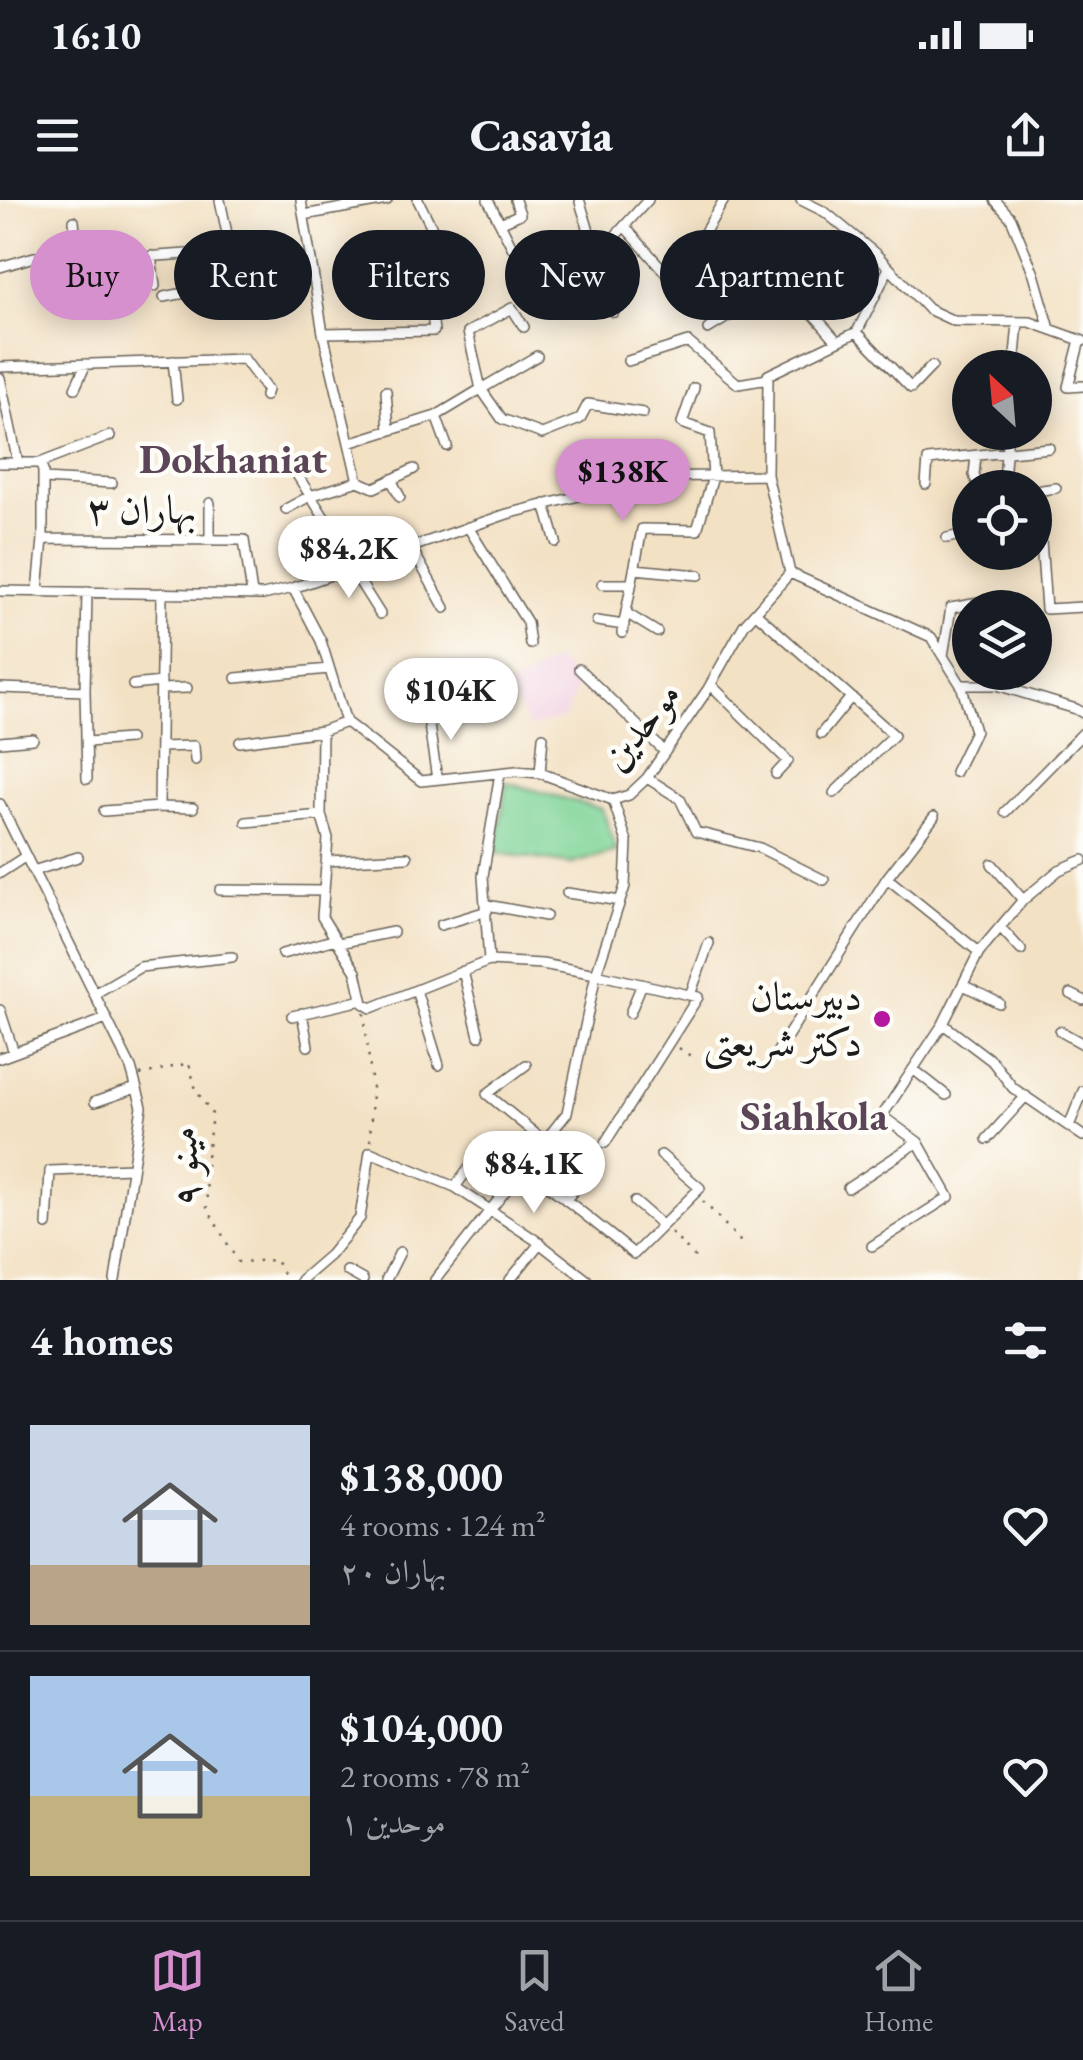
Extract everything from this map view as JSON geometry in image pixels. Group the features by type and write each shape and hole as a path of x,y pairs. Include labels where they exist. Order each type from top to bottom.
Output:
{"street":[{"path":"220,200 226,230"},
{"path":"301,200 323,333 358,481"},
{"path":"304,214 387,200"},
{"path":"323,333 434,331 430,298 466,293 418,200"},
{"path":"488,200 505,233"},
{"path":"500,223 520,214 514,200"},
{"path":"622,230 648,200"},
{"path":"706,230 724,200"},
{"path":"800,200 826,212 889,268 928,310 954,321 1030,322 1082,340 1068,387 1083,386"},
{"path":"995,200 1017,232 1050,330"},
{"path":"580,202 589,230"},
{"path":"74,221 76,230"},
{"path":"625,227 660,266"},
{"path":"0,267 30,258"},
{"path":"889,268 857,332 768,375 767,475 790,573 931,636 952,671"},
{"path":"154,274 156,286"},
{"path":"708,330 785,282 837,341"},
{"path":"164,297 174,295"},
{"path":"524,327 512,308 468,332 481,388 502,419 542,434 580,419 588,404 644,413"},
{"path":"1016,350 1018,322"},
{"path":"857,332 912,388 932,366"},
{"path":"628,361 688,342 738,384 768,380"},
{"path":"349,443 436,416 538,356"},
{"path":"0,366 244,359 267,390 265,396"},
{"path":"173,362 177,399"},
{"path":"76,388 86,364"},
{"path":"0,378 18,463"},
{"path":"597,621 623,629 642,529 697,530 713,478 710,433 682,423 694,388"},
{"path":"386,391 389,431"},
{"path":"436,416 447,446"},
{"path":"0,463 40,463 110,436"},
{"path":"1005,470 1006,450"},
{"path":"926,484 928,460 1035,450"},
{"path":"975,470 976,456"},
{"path":"38,591 44,480 40,463"},
{"path":"286,509 310,496 358,481 374,488 414,469"},
{"path":"294,470 380,614"},
{"path":"0,590 264,595 546,504 655,476 767,475"},
{"path":"44,480 112,484"},
{"path":"391,480 400,497"},
{"path":"1052,489 1056,488"},
{"path":"210,503 210,540"},
{"path":"546,504 556,542"},
{"path":"468,528 527,622 530,644"},
{"path":"948,538 952,537"},
{"name":"بهاران ۳","path":"43,539 244,540 252,594"},
{"path":"411,547 445,608"},
{"path":"634,568 699,575"},
{"path":"1043,570 1046,609 1083,608"},
{"name":"موحدین","path":"346,722 421,781 500,772 540,773 613,800 629,794 647,778 711,684 744,625 790,573"},
{"path":"602,584 632,584"},
{"path":"240,742 322,732 346,722 321,642 293,588"},
{"path":"87,592 87,779"},
{"path":"159,807 162,593"},
{"path":"943,656 952,608"},
{"path":"626,613 657,632"},
{"path":"756,613 894,735 834,793"},
{"path":"236,678 330,669"},
{"path":"579,669 665,752"},
{"path":"133,684 187,688"},
{"path":"711,684 788,761 776,774"},
{"path":"0,688 85,691"},
{"path":"955,772 975,731 962,690"},
{"path":"1014,690 1083,713"},
{"path":"820,734 851,697"},
{"path":"426,712 437,779"},
{"path":"322,732 322,815 328,838 322,917 356,972 363,1002 370,1008 488,960 542,964 698,997 605,1143"},
{"path":"1005,812 1083,732"},
{"path":"540,773 542,737"},
{"path":"0,742 33,739"},
{"path":"87,742 129,739"},
{"path":"160,746 194,746 195,760"},
{"path":"488,960 483,876 500,772"},
{"path":"647,778 680,799 696,832 760,848 824,880"},
{"path":"435,1280 567,1113 596,974 625,886 627,842 613,800"},
{"path":"0,804 106,1019 133,1077 142,1107 115,1280"},
{"path":"104,811 193,808"},
{"path":"246,822 322,815"},
{"path":"778,1051 887,878 934,817"},
{"path":"0,873 26,856"},
{"path":"33,870 78,857"},
{"path":"326,861 407,857"},
{"path":"872,1246 949,1197 918,1142 882,1116 943,1024 979,952 1023,900 1058,870 1083,860"},
{"path":"992,864 1023,900"},
{"path":"887,878 979,952"},
{"path":"220,890 324,891"},
{"path":"567,893 620,901"},
{"path":"441,925 487,908 546,916"},
{"path":"1000,928 1021,950"},
{"path":"282,954 393,932"},
{"path":"690,996 708,943"},
{"path":"94,994 140,967 232,957"},
{"path":"463,971 479,1036"},
{"path":"630,1013 642,984"},
{"path":"963,985 999,1002"},
{"path":"416,990 439,1065"},
{"path":"1071,994 1083,1000"},
{"path":"308,1046 297,1014 363,1002"},
{"path":"0,1010 14,1053"},
{"path":"0,1058 106,1019"},
{"path":"943,1024 992,1061 1013,1088 1083,1136"},
{"path":"1060,1031 1083,1044"},
{"path":"526,1065 487,1094 541,1145"},
{"path":"913,1069 946,1095"},
{"path":"95,1102 136,1088"},
{"path":"1070,1126 1083,1091"},
{"path":"988,1139 1026,1096"},
{"path":"848,1188 918,1142"},
{"path":"455,1187 484,1147"},
{"path":"300,1280 330,1255 360,1218 370,1152 455,1187 588,1280"},
{"path":"524,1166 634,1254 700,1188 661,1155"},
{"path":"566,1200 594,1164"},
{"path":"48,1225 50,1171 132,1168"},
{"path":"635,1202 662,1226"},
{"path":"510,1280 540,1244"},
{"path":"386,1280 400,1252"},
{"path":"347,1272 364,1280"}],"path":[{"path":"363,1002 372,1088 370,1152"},
{"path":"669,1042 695,1059"},
{"name":"مینو ۹","path":"133,1077 189,1064 196,1090 212,1114 206,1208 238,1262 276,1260 286,1280"},
{"path":"541,1145 557,1161"},
{"path":"695,1193 741,1242"},
{"path":"662,1226 696,1258"}],"shaded area":[{"path":"555,660 579,681 565,718 529,727 508,688"}],"green space":[{"path":"506,782 602,809 617,851 572,864 496,853"}],"place":[{"name":"دبیرستان دکتر شریعتی","path":"882,1019"}],"district":[{"name":"Dokhaniat","path":"233,458"},
{"name":"Siahkola","path":"814,1115"}]}
